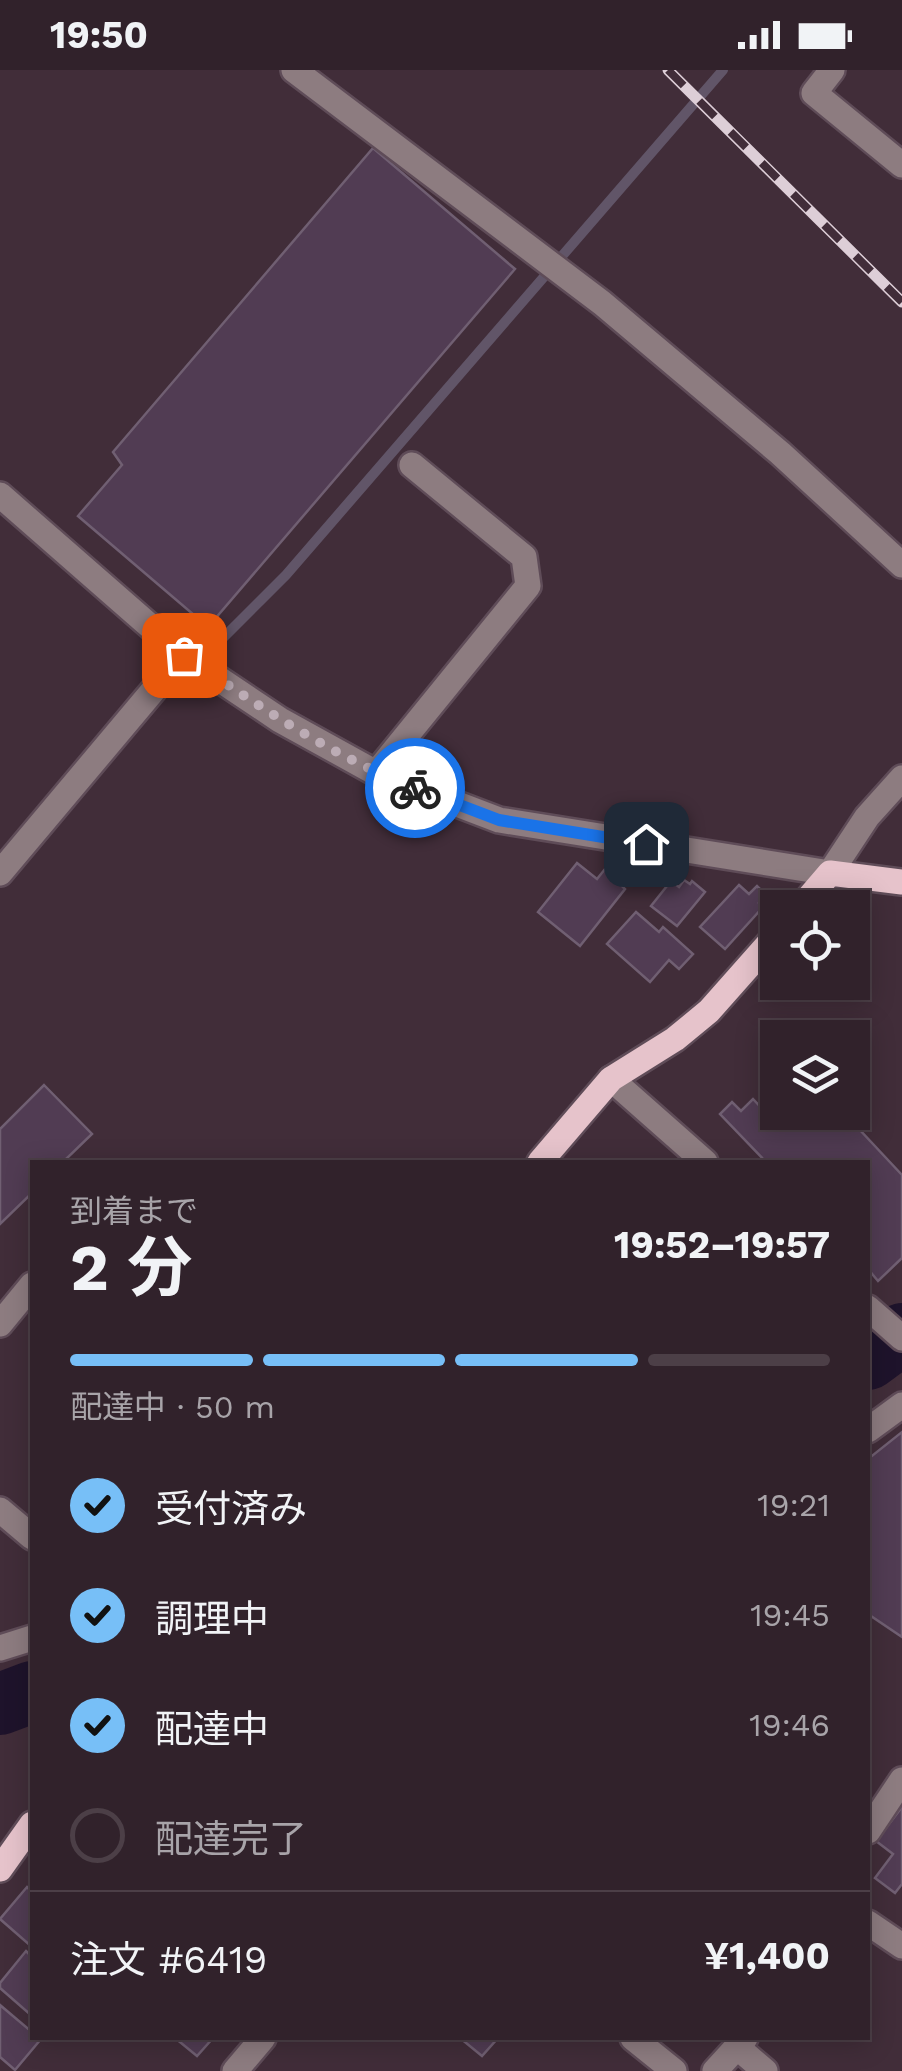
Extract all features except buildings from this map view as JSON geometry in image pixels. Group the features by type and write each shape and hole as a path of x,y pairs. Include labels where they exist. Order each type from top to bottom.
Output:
{"main road":[{"path":"816,890 830,874 902,882"},
{"path":"542,1160 611,1078 675,1039 709,1011 760,953"},
{"path":"0,1870 30,1827"}],"street":[{"path":"294,70 572,280 780,453 902,565"},
{"path":"832,70 814,92 902,165"},
{"path":"376,774 528,586 524,557 412,466"},
{"path":"0,495 184,655 280,720 376,774 499,820 830,874 867,816 902,778"},
{"path":"0,873 184,655"},
{"path":"611,1078 703,1160"},
{"path":"0,1324 30,1287"},
{"path":"870,1310 902,1338"},
{"path":"870,1429 902,1405"},
{"path":"0,1510 30,1535"},
{"path":"0,1648 30,1639"},
{"path":"870,1828 902,1780"},
{"path":"870,1924 902,1946"},
{"path":"235,2071 261,2040"},
{"path":"636,2040 674,2071"},
{"path":"715,2071 741,2042 765,2071"}],"waterway":[{"path":"224,637 286,575 723,70"},
{"path":"870,1358 902,1334"},
{"path":"0,1704 30,1693"}],"railway":[{"path":"668,70 902,302"}],"way so far":[{"path":"184,655 280,720 376,774 415,788"}],"route":[{"path":"415,788 499,820 646,844"}]}
